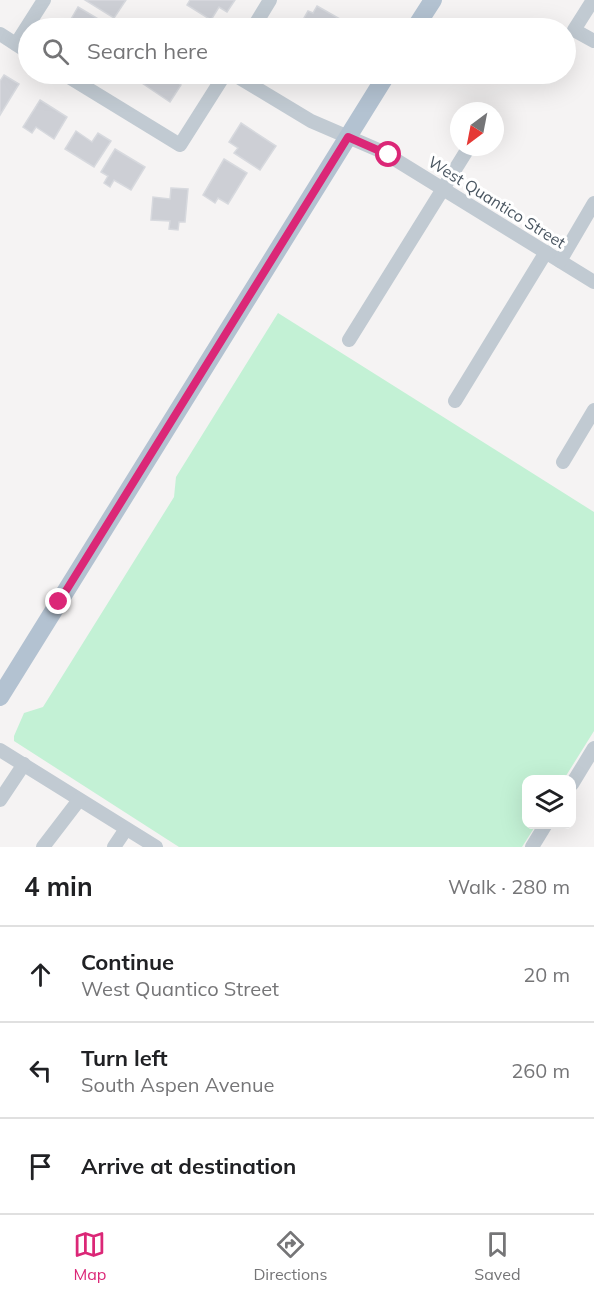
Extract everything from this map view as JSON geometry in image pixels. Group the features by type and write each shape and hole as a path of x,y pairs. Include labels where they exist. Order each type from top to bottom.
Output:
{"main road":[{"path":"421,18 433,0"},
{"path":"0,697 381,84"}],"street":[{"path":"36,18 44,0"},
{"path":"259,18 270,0"},
{"path":"576,27 593,0"},
{"path":"576,31 594,41"},
{"path":"0,34 18,45"},
{"path":"80,84 180,145 219,84"},
{"name":"West Quantico Street","path":"249,84 311,121 383,152 594,282"},
{"path":"349,340 463,156"},
{"path":"560,261 594,203"},
{"path":"455,401 546,252"},
{"path":"563,462 594,410"},
{"path":"576,777 594,748"},
{"path":"0,750 156,847"},
{"path":"0,800 24,764"},
{"path":"42,847 80,800"},
{"path":"114,847 126,829"},
{"path":"532,847 543,829"}],"green space":[{"path":"278,313 594,512 594,731 566,775 522,775 522,829 533,829 522,847 179,847 14,741 24,713 43,707 174,497 176,477"}],"building":[{"path":"85,0 126,0 114,18"},
{"path":"190,0 235,0 227,12 219,7 212,18 208,18 187,5"},
{"path":"317,6 338,18 304,18 308,11 313,13"},
{"path":"78,7 97,18 72,18"},
{"path":"4,75 19,84 0,115 0,81"},
{"path":"143,84 180,84 170,102"},
{"path":"40,100 67,117 54,139 36,127 32,133 23,127"},
{"path":"241,123 276,146 260,170 234,153 238,148 229,142"},
{"path":"76,131 92,142 98,133 111,141 94,167 65,149"},
{"path":"115,149 145,167 131,190 114,180 110,187 104,183 108,176 101,172"},
{"path":"224,159 247,173 228,204 218,198 215,203 203,195"},
{"path":"171,188 188,189 185,222 179,222 178,230 169,229 170,221 151,220 153,197 170,199"}],"route":[{"path":"59,602 348,137 389,155"}]}
